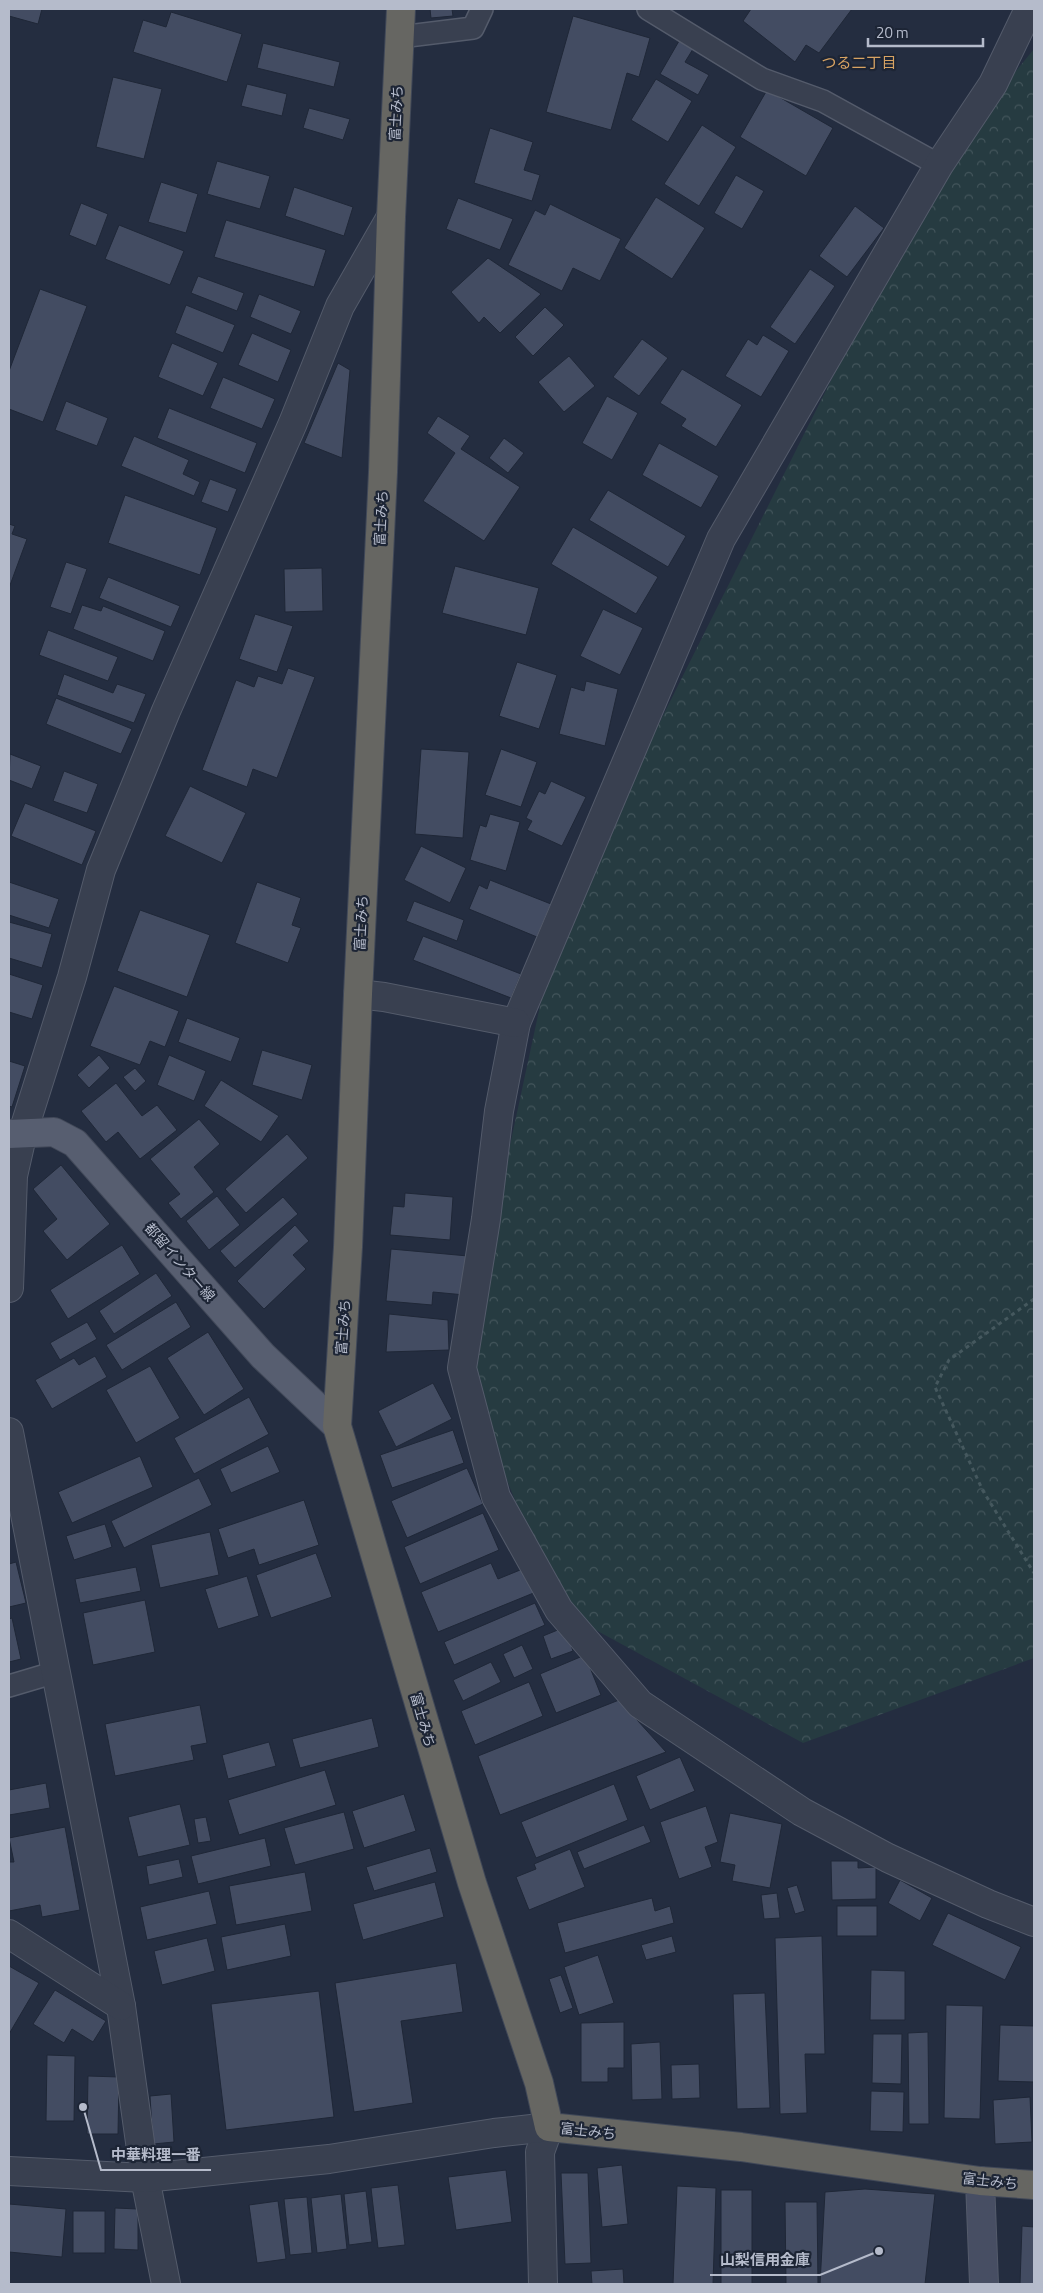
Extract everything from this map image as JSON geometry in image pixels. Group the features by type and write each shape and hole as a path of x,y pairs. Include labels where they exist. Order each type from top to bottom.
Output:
{"highway":[{"name":"富士みち","path":"401,9 391,217 384,472 358,994 348,1247 337,1426 458,1838 539,2082 549,2127 741,2147 980,2181 1034,2185"}],"main road":[{"name":"都留インター線","path":"16,1133 54,1132 75,1143 263,1356 337,1426"},
{"path":"980,2181 984,2284"}],"street":[{"path":"1029,9 993,84 939,164 720,539 516,1023 498,1111 486,1219 462,1368 496,1497 559,1610 640,1704 802,1812 896,1862 988,1904 1034,1922"},
{"path":"9,1288 16,1133 72,978 101,870 166,711 294,423 340,306 391,217"},
{"path":"358,994 384,997 516,1023"},
{"path":"9,1432 120,2006 145,2178 166,2284"},
{"path":"9,1934 120,2006"},
{"path":"9,2171 145,2178 329,2160 494,2133 549,2127 540,2152 543,2284"}],"lane":[{"path":"400,38 473,28 482,9"},
{"path":"648,9 762,79 823,101 939,164"},
{"path":"9,1686 56,1672"}],"path":[{"path":"1034,1299 949,1360 936,1387 983,1491 1034,1573"}],"green space":[{"path":"1034,49 1034,1658 803,1743 559,1610 462,1368 557,927 939,165"}],"building":[{"path":"9,9 42,9 38,24 9,16"},
{"path":"430,9 452,9 453,16 431,18"},
{"path":"751,9 852,9 819,53 806,45 795,62 743,21"},
{"path":"171,12 242,34 227,82 133,52 143,20 166,27"},
{"path":"573,16 650,38 639,77 627,73 611,130 546,112"},
{"path":"679,41 693,49 685,62 709,75 698,95 660,74"},
{"path":"263,43 340,62 334,87 257,68"},
{"path":"113,77 162,89 144,159 96,147"},
{"path":"656,79 692,101 668,142 631,120"},
{"path":"247,84 287,94 282,116 241,106"},
{"path":"767,90 833,128 806,176 740,137"},
{"path":"309,108 350,119 343,140 303,128"},
{"path":"702,125 736,147 699,206 664,184"},
{"path":"490,128 533,142 524,170 540,175 532,201 474,183"},
{"path":"217,161 270,176 260,209 207,194"},
{"path":"736,175 764,191 742,229 714,213"},
{"path":"161,182 198,194 186,233 148,222"},
{"path":"294,187 353,207 344,236 285,216"},
{"path":"656,197 705,228 672,279 624,248"},
{"path":"458,198 513,219 500,250 446,229"},
{"path":"81,203 108,214 96,246 69,235"},
{"path":"550,204 621,239 600,281 573,268 562,291 508,265 535,210 545,215"},
{"path":"855,206 884,228 847,277 819,256"},
{"path":"226,220 326,250 314,287 214,257"},
{"path":"119,225 184,251 170,285 105,259"},
{"path":"488,258 541,294 500,333 484,317 479,323 451,292"},
{"path":"810,269 835,286 795,344 770,327"},
{"path":"198,276 244,293 237,311 191,293"},
{"path":"40,289 87,306 43,422 9,409 9,371"},
{"path":"259,294 301,311 291,334 250,317"},
{"path":"186,305 235,325 223,353 175,333"},
{"path":"545,307 564,325 533,356 515,337"},
{"path":"252,333 291,350 278,382 238,365"},
{"path":"763,335 789,351 761,397 725,376 748,339 757,345"},
{"path":"642,339 668,358 639,396 613,377"},
{"path":"172,343 218,363 203,396 158,377"},
{"path":"569,356 595,386 564,412 538,382"},
{"path":"338,363 350,370 342,458 304,443"},
{"path":"682,369 742,405 716,447 681,426 686,419 660,403"},
{"path":"223,377 275,399 262,429 210,408"},
{"path":"607,396 638,413 612,460 582,443"},
{"path":"66,401 108,418 97,446 55,430"},
{"path":"169,408 257,443 245,473 157,438"},
{"path":"438,416 470,436 461,449 520,487 484,541 423,501 455,453 427,433"},
{"path":"134,436 189,460 183,474 200,482 194,496 121,466"},
{"path":"504,438 524,453 508,473 489,458"},
{"path":"659,443 719,476 701,508 642,475"},
{"path":"210,479 237,489 228,512 201,502"},
{"path":"608,490 686,536 668,567 589,520"},
{"path":"125,495 217,528 200,575 108,543"},
{"path":"9,524 15,526 12,534 27,539 9,588"},
{"path":"573,527 658,577 636,614 551,564"},
{"path":"66,562 87,569 71,614 50,607"},
{"path":"455,566 539,588 526,635 442,613"},
{"path":"322,568 323,611 285,612 284,569"},
{"path":"108,577 180,606 171,627 99,598"},
{"path":"82,605 101,611 103,606 165,631 153,661 73,629"},
{"path":"603,609 643,628 620,675 580,656"},
{"path":"255,614 293,626 277,672 239,659"},
{"path":"48,630 118,657 108,681 39,655"},
{"path":"517,662 557,675 539,729 499,716"},
{"path":"288,668 315,677 277,778 253,769 247,787 202,770 236,680 254,687 258,676 282,684"},
{"path":"64,674 113,693 117,684 146,694 134,723 57,695"},
{"path":"586,681 618,689 605,746 559,734 571,687 584,691"},
{"path":"56,698 132,729 121,754 46,724"},
{"path":"421,749 469,752 463,838 415,834"},
{"path":"501,749 537,762 521,807 485,795"},
{"path":"10,754 41,766 32,789 9,780"},
{"path":"64,771 98,784 87,813 53,801"},
{"path":"551,781 586,797 562,846 527,830 532,821 526,818 539,791 545,794"},
{"path":"190,786 246,813 222,863 165,836"},
{"path":"25,803 96,831 82,865 11,836"},
{"path":"490,814 520,822 506,871 470,860 480,825 486,827"},
{"path":"421,846 466,868 450,903 404,880"},
{"path":"490,880 551,904 537,937 469,909 479,885 487,889"},
{"path":"9,882 59,899 49,928 9,915"},
{"path":"257,882 301,898 292,925 301,928 288,963 235,943"},
{"path":"414,901 464,920 457,941 406,921"},
{"path":"140,910 210,935 187,997 117,971"},
{"path":"9,922 52,934 42,968 9,958"},
{"path":"423,936 521,974 511,998 413,960"},
{"path":"9,974 43,985 32,1019 9,1012"},
{"path":"114,986 179,1011 165,1047 150,1041 140,1065 90,1046"},
{"path":"187,1018 240,1038 231,1062 178,1042"},
{"path":"262,1050 312,1065 302,1100 252,1085"},
{"path":"99,1055 110,1068 89,1088 77,1075"},
{"path":"169,1055 206,1071 194,1101 157,1085"},
{"path":"9,1061 25,1066 12,1107 9,1106"},
{"path":"135,1068 146,1081 135,1091 123,1077"},
{"path":"221,1080 279,1116 261,1142 204,1106"},
{"path":"116,1083 142,1116 157,1105 177,1130 140,1159 118,1132 106,1142 81,1111"},
{"path":"199,1119 220,1144 194,1167 214,1192 181,1219 168,1203 180,1194 150,1159"},
{"path":"287,1134 308,1158 246,1213 225,1189"},
{"path":"61,1165 110,1224 67,1260 43,1231 57,1219 33,1189"},
{"path":"405,1193 453,1197 450,1240 390,1235 393,1206 404,1207"},
{"path":"217,1196 240,1225 209,1250 186,1221"},
{"path":"283,1197 298,1214 235,1268 220,1251"},
{"path":"295,1225 309,1241 293,1255 306,1269 264,1309 237,1281"},
{"path":"122,1245 140,1274 68,1319 50,1290"},
{"path":"391,1249 468,1256 465,1295 433,1292 432,1305 386,1301"},
{"path":"156,1273 172,1296 114,1334 99,1311"},
{"path":"176,1302 191,1327 122,1370 106,1345"},
{"path":"389,1314 448,1320 449,1350 386,1352"},
{"path":"87,1322 97,1339 60,1360 50,1343"},
{"path":"208,1332 244,1389 204,1415 167,1358"},
{"path":"95,1356 107,1377 52,1409 35,1380 74,1358 79,1365"},
{"path":"150,1366 180,1418 136,1443 106,1390"},
{"path":"433,1383 452,1419 396,1447 378,1411"},
{"path":"249,1397 269,1434 194,1474 174,1438"},
{"path":"453,1430 464,1463 392,1488 380,1455"},
{"path":"268,1446 280,1472 231,1493 220,1469"},
{"path":"140,1456 153,1487 72,1523 58,1492"},
{"path":"467,1468 483,1504 407,1538 391,1501"},
{"path":"199,1478 212,1505 124,1548 111,1521"},
{"path":"304,1500 319,1545 259,1565 254,1549 228,1558 218,1529"},
{"path":"483,1513 499,1550 420,1584 404,1547"},
{"path":"105,1524 112,1547 74,1560 66,1536"},
{"path":"210,1532 219,1575 160,1588 151,1545"},
{"path":"316,1553 332,1597 271,1618 256,1575"},
{"path":"16,1562 26,1603 9,1607 9,1564"},
{"path":"491,1563 498,1579 525,1568 536,1592 438,1632 421,1592"},
{"path":"136,1567 141,1591 80,1603 75,1579"},
{"path":"247,1576 259,1616 218,1629 205,1589"},
{"path":"145,1600 155,1652 93,1665 83,1613"},
{"path":"535,1603 545,1625 454,1665 444,1642"},
{"path":"12,1618 21,1659 9,1662 9,1619"},
{"path":"565,1627 573,1651 551,1659 543,1636"},
{"path":"522,1645 533,1669 514,1678 503,1654"},
{"path":"585,1655 601,1695 556,1713 540,1674"},
{"path":"491,1662 501,1682 463,1701 453,1680"},
{"path":"529,1682 543,1716 475,1745 461,1711"},
{"path":"619,1700 666,1752 500,1815 478,1756"},
{"path":"200,1705 207,1743 191,1746 194,1760 115,1776 105,1724"},
{"path":"372,1718 379,1747 300,1768 292,1739"},
{"path":"269,1742 276,1766 228,1779 222,1755"},
{"path":"680,1757 695,1791 650,1810 636,1776"},
{"path":"325,1770 336,1805 239,1835 228,1800"},
{"path":"46,1783 50,1808 9,1815 9,1790"},
{"path":"614,1784 628,1820 536,1858 521,1822"},
{"path":"404,1794 416,1831 364,1848 352,1811"},
{"path":"180,1804 190,1845 138,1857 128,1817"},
{"path":"706,1806 718,1842 705,1847 712,1867 679,1879 660,1822"},
{"path":"344,1812 354,1849 295,1865 284,1828"},
{"path":"730,1813 782,1824 770,1888 732,1881 735,1865 720,1862"},
{"path":"206,1817 211,1841 198,1843 194,1819"},
{"path":"644,1825 651,1842 584,1869 577,1852"},
{"path":"65,1827 80,1910 42,1917 40,1905 9,1911 9,1862 14,1862 9,1838"},
{"path":"265,1838 271,1866 198,1884 191,1856"},
{"path":"430,1848 437,1872 374,1891 366,1867"},
{"path":"570,1849 585,1887 529,1910 516,1877 536,1869 534,1864"},
{"path":"179,1859 183,1877 149,1885 146,1866"},
{"path":"831,1861 858,1861 858,1868 876,1867 876,1899 832,1900"},
{"path":"305,1872 312,1911 236,1925 229,1886"},
{"path":"900,1880 932,1898 920,1921 888,1903"},
{"path":"435,1882 444,1917 363,1940 353,1904"},
{"path":"797,1885 805,1911 795,1914 787,1888"},
{"path":"209,1891 217,1924 147,1940 140,1907"},
{"path":"777,1893 780,1918 764,1919 761,1895"},
{"path":"652,1898 655,1911 670,1906 674,1923 565,1953 557,1923"},
{"path":"837,1906 877,1906 877,1936 837,1936"},
{"path":"948,1913 1021,1947 1005,1980 932,1945"},
{"path":"285,1924 291,1956 227,1970 221,1937"},
{"path":"672,1936 676,1952 646,1960 641,1945"},
{"path":"822,1936 825,2054 805,2054 807,2113 780,2114 775,1938"},
{"path":"207,1938 215,1971 162,1985 154,1951"},
{"path":"598,1955 614,2003 579,2015 564,1967"},
{"path":"456,1963 463,2012 401,2021 413,2103 354,2112 335,1983"},
{"path":"9,1966 39,1983 9,2034"},
{"path":"871,1970 905,1971 905,2020 870,2020"},
{"path":"561,1975 573,2008 560,2013 549,1979"},
{"path":"55,1990 106,2021 93,2042 72,2029 64,2043 33,2024"},
{"path":"319,1991 334,2117 226,2130 211,2004"},
{"path":"765,1993 770,2108 737,2109 733,1994"},
{"path":"946,2005 983,2006 980,2119 944,2118"},
{"path":"624,2022 624,2068 608,2068 608,2082 581,2082 581,2023"},
{"path":"1000,2025 1034,2026 1034,2082 998,2081"},
{"path":"928,2032 929,2124 909,2124 908,2033"},
{"path":"873,2034 902,2034 901,2084 872,2083"},
{"path":"660,2042 662,2099 632,2100 631,2044"},
{"path":"47,2055 75,2056 74,2121 46,2121"},
{"path":"699,2064 700,2098 672,2099 671,2065"},
{"path":"88,2076 119,2077 118,2134 87,2134"},
{"path":"871,2091 904,2092 903,2132 870,2131"},
{"path":"171,2094 174,2142 153,2144 150,2096"},
{"path":"1030,2097 1032,2142 995,2144 993,2100"},
{"path":"622,2165 628,2224 602,2227 597,2168"},
{"path":"506,2170 512,2222 456,2230 448,2177"},
{"path":"561,2173 588,2173 591,2263 565,2264"},
{"path":"398,2185 405,2245 378,2248 371,2188"},
{"path":"677,2186 716,2188 713,2284 673,2284"},
{"path":"865,2189 935,2194 925,2284 820,2284 825,2192"},
{"path":"721,2190 752,2190 752,2284 721,2284"},
{"path":"366,2191 372,2242 349,2245 344,2194"},
{"path":"341,2194 347,2249 317,2253 311,2198"},
{"path":"307,2197 312,2253 290,2255 284,2199"},
{"path":"278,2201 286,2259 257,2263 249,2205"},
{"path":"785,2202 817,2202 818,2284 786,2284"},
{"path":"9,2204 66,2209 62,2257 9,2252"},
{"path":"115,2208 138,2209 138,2250 114,2249"},
{"path":"73,2211 105,2211 105,2253 73,2253"},
{"path":"1022,2226 1034,2227 1034,2284 1020,2284"},
{"path":"623,2269 624,2284 592,2284 591,2271"}],"place":[{"name":"中華料理一番","path":"83,2107"},
{"name":"山梨信用金庫","path":"879,2251"}],"district":[{"name":"つる二丁目","path":"859,63"}]}
